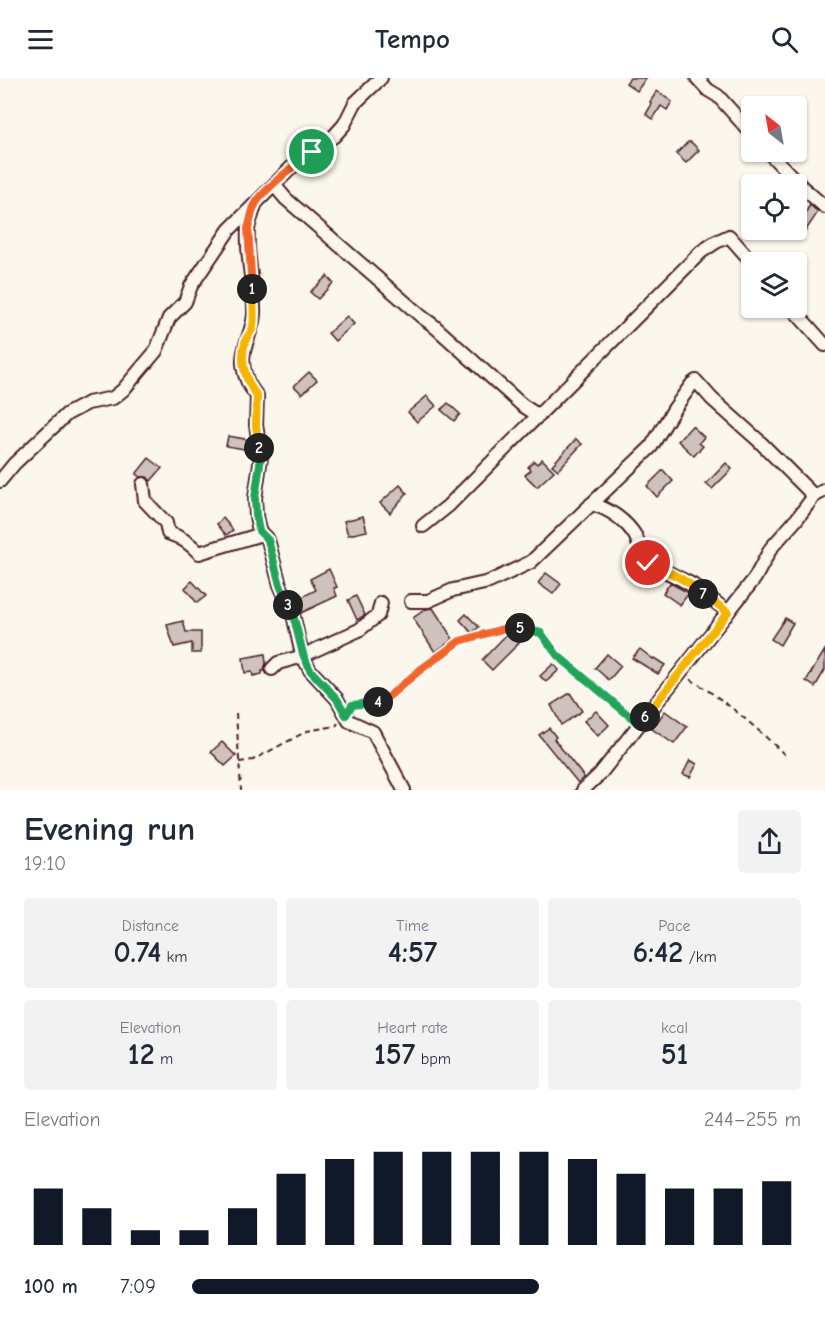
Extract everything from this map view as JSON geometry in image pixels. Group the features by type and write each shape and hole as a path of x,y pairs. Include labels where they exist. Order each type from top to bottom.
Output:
{"street":[{"path":"0,481 14,464 67,414 88,403 113,398 123,390 156,351 169,318 185,302 191,286 229,231 296,163 334,136 344,125 356,103 381,78"},
{"path":"697,78 708,90 718,96 741,122"},
{"path":"778,162 825,207"},
{"path":"274,185 286,199 522,405 539,416"},
{"path":"255,205 248,228 254,312 243,362 247,383 257,396 256,425 261,457 255,508 259,531 268,540 280,585 293,614 303,654 310,670 337,699 349,721 373,732 404,790"},
{"path":"423,526 448,506 708,247 729,236 743,252"},
{"path":"801,318 825,345"},
{"path":"411,601 428,601 453,590 489,582 531,562 651,447 674,409 696,381 712,399 820,493 771,548 755,578 600,774 583,790"},
{"path":"143,484 145,501 166,523 168,533 186,541 199,553 262,534"},
{"path":"591,504 603,507 627,526 636,538 643,560 693,585 728,612"},
{"path":"272,669 278,663 359,630 378,615 381,603"}],"path":[{"path":"239,762 253,760 307,731 336,726 352,705 382,702 460,641 513,626 541,633 557,655 639,724"},
{"path":"680,673 710,691 764,734 786,756"},
{"path":"236,713 241,790"}],"building":[{"path":"630,78 646,78 637,91 626,83"},
{"path":"657,91 672,102 667,110 661,106 653,119 646,114"},
{"path":"688,142 699,150 686,163 676,154"},
{"path":"810,205 818,212 807,228 807,210"},
{"path":"327,276 333,283 318,299 310,292"},
{"path":"347,316 354,324 335,341 328,333"},
{"path":"309,372 317,380 302,394 294,386"},
{"path":"427,396 436,406 417,422 408,412"},
{"path":"448,403 460,414 454,421 441,410"},
{"path":"692,426 704,437 699,443 703,446 694,456 678,441"},
{"path":"228,436 250,440 251,450 226,446"},
{"path":"576,439 582,444 558,470 552,465"},
{"path":"149,458 162,468 151,481 147,477 140,477 136,474"},
{"path":"542,459 554,471 537,487 525,475 531,470 528,467 534,461 537,464"},
{"path":"726,463 732,469 712,489 706,484"},
{"path":"663,470 673,481 657,497 647,486"},
{"path":"400,485 407,493 390,513 380,503"},
{"path":"363,516 367,531 348,535 344,521"},
{"path":"223,518 233,530 226,535 217,524"},
{"path":"329,569 337,587 334,588 337,596 301,613 296,600 316,590 310,579"},
{"path":"546,573 561,584 553,594 538,583"},
{"path":"192,581 206,596 197,603 185,588"},
{"path":"670,583 689,593 680,605 663,593"},
{"path":"356,596 365,615 357,620 348,600"},
{"path":"433,608 453,639 435,652 413,618 426,609"},
{"path":"466,614 479,627 472,633 460,620"},
{"path":"785,618 793,623 780,645 771,639"},
{"path":"183,621 186,632 201,632 201,653 192,653 192,643 174,647 167,625"},
{"path":"508,633 519,643 492,670 482,660"},
{"path":"640,649 665,665 658,674 632,658"},
{"path":"825,650 825,670 815,687 806,681"},
{"path":"265,654 266,663 262,674 253,676 252,672 245,673 243,658"},
{"path":"607,654 621,666 609,680 595,668"},
{"path":"553,664 559,670 546,682 540,676"},
{"path":"570,693 582,711 561,725 551,705"},
{"path":"596,711 609,725 598,736 584,721"},
{"path":"665,711 687,727 674,744 652,729"},
{"path":"549,728 556,737 554,739 584,777 578,783 539,735"},
{"path":"222,742 236,756 225,766 211,752"},
{"path":"690,760 697,764 690,777 683,774"}],"route":[{"path":"312,152 296,163 255,205 248,228 254,312 243,362 247,383 257,396 256,425 261,457 255,508 259,531 268,540 280,585 293,614 303,654 310,670 337,699 346,715 352,705 382,702 460,641 513,626 541,633 557,655 639,724 728,612 693,585 648,563"}]}
